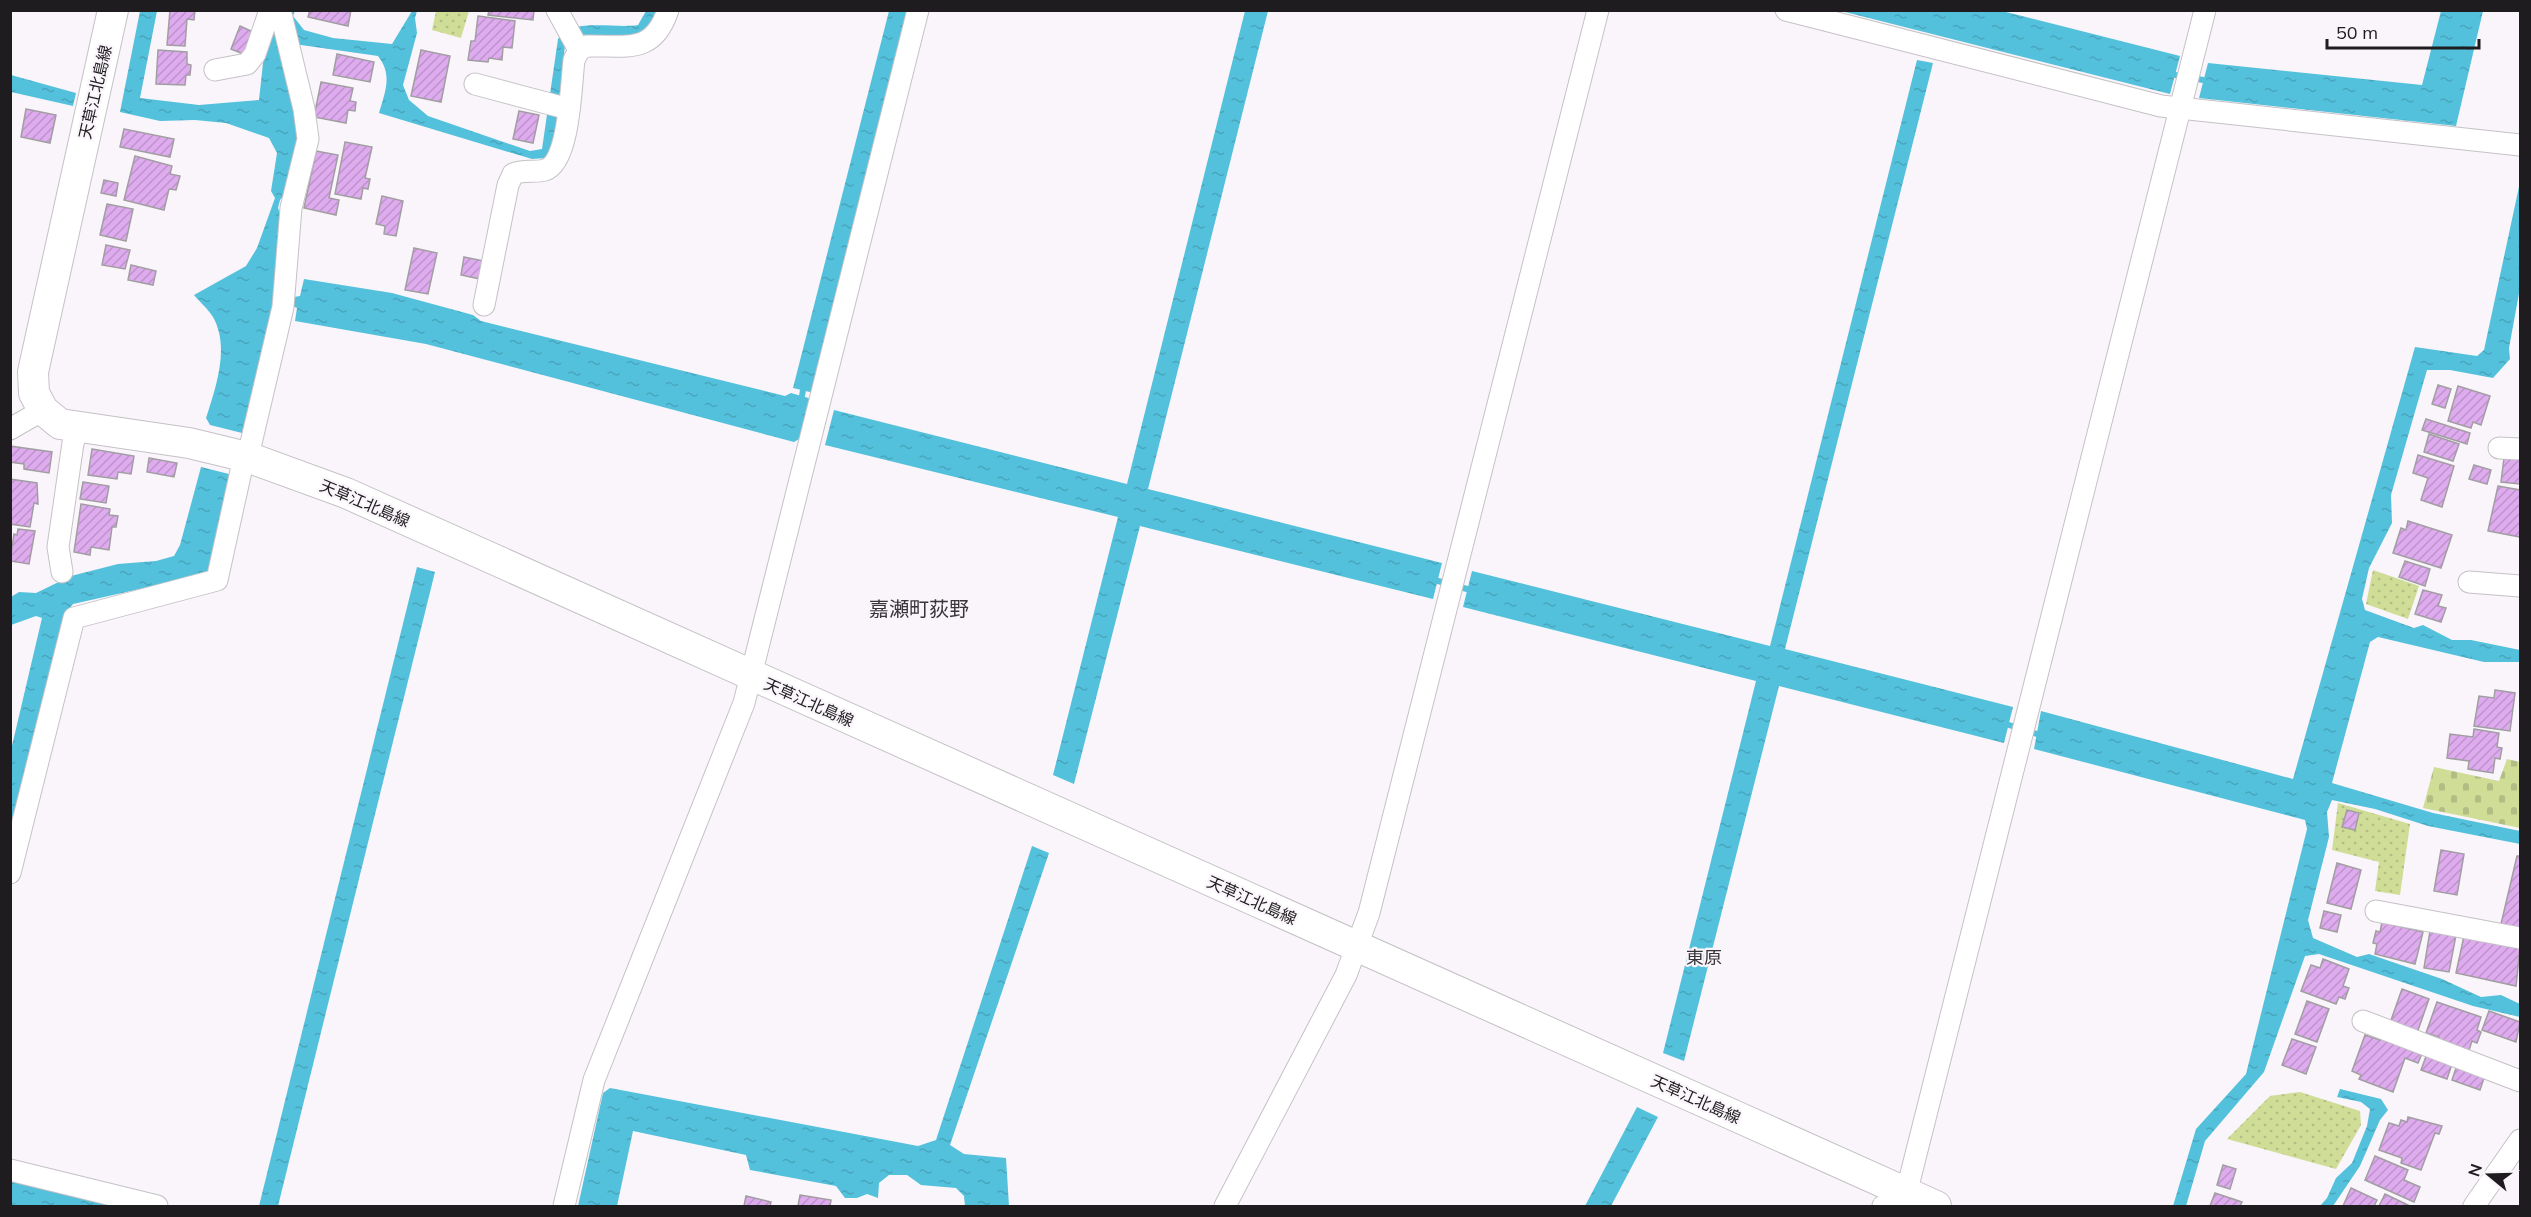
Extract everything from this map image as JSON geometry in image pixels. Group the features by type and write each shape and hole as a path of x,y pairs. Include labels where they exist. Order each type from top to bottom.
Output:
{"street":[{"name":"天草江北島線","path":"113,10 33,372 34,393 43,410 60,424 189,443 247,457 346,493 1358,946 1892,1199 1936,1206"},
{"path":"215,70 247,64 255,54 270,10"},
{"path":"10,873 74,618 217,580 241,471 247,457 283,308 291,208 308,139 304,110 280,10"},
{"path":"568,31 587,46 643,44 662,29 668,10"},
{"path":"564,1206 594,1080 744,703 918,10"},
{"path":"1225,1206 1346,975 1369,913 1598,10"},
{"path":"1786,10 2180,110 2520,145"},
{"path":"1892,1199 1910,1178 2205,10"},
{"path":"484,305 513,174 522,170 544,170 554,164 563,144 574,60 568,31"},
{"path":"475,84 569,109"},
{"path":"10,429 43,410"},
{"path":"62,572 58,547 73,443 79,427"},
{"path":"2499,448 2520,449"},
{"path":"2469,582 2520,586"},
{"path":"2376,911 2520,938"},
{"path":"2363,1021 2520,1081"},
{"path":"2474,1206 2520,1140"},
{"path":"10,1170 157,1206"}],"green space":[{"path":"436,11 469,11 461,38 432,30"},
{"path":"2373,570 2419,586 2408,619 2366,604"},
{"path":"2507,759 2520,762 2520,828 2423,808 2434,767 2499,781"},
{"path":"2338,803 2410,824 2400,895 2375,891 2379,862 2332,850"},
{"path":"2300,1092 2360,1111 2361,1125 2336,1169 2227,1139 2270,1096"}],"water":[{"path":"140,11 157,11 140,98 199,105 259,100 263,63 274,32 278,31 300,141 288,190 280,200 278,208 283,221 274,298 250,413 242,433 210,425 206,418 220,367 220,341 213,317 194,295 246,266 257,248 275,198 271,191 277,153 269,138 226,123 195,120 160,121 120,112"},
{"path":"287,11 295,11 293,16 304,30 333,38 392,44 412,11 417,11 415,18 417,33 403,85 409,100 428,116 530,151 542,149 558,39 564,32 583,26 638,25 646,11 658,11 645,30 636,35 616,39 581,34 565,45 556,131 546,158 532,159 379,113 386,77 383,63 378,56 294,44"},
{"path":"889,11 908,11 814,393 793,388"},
{"path":"1245,11 1268,11 1148,489 1442,563 1433,599 1140,526 1074,784 1053,775 1118,517 825,445 834,410 1127,484"},
{"path":"1841,11 2002,11 2180,56 2170,94"},
{"path":"2441,11 2483,11 2456,126 2199,98 2208,63 2422,85"},
{"path":"1917,60 1933,63 1785,649 2013,707 2004,743 1779,686 1684,1061 1663,1053 1756,681 1463,607 1472,571 1770,646"},
{"path":"11,75 76,93 73,106 11,92"},
{"path":"2520,182 2520,288 2509,348 2510,359 2493,378 2450,370 2427,370 2391,495 2392,523 2369,568 2362,599 2365,610 2414,628 2423,625 2452,640 2471,640 2520,650 2520,662 2484,662 2378,637 2370,642 2332,783 2433,813 2520,831 2520,844 2428,826 2375,809 2332,800 2327,812 2329,837 2308,920 2313,938 2357,957 2369,954 2442,979 2481,997 2501,995 2520,1004 2520,1017 2473,1006 2319,954 2305,956 2264,1072 2205,1141 2186,1206 2173,1206 2196,1129 2246,1074 2307,829 2305,820 2034,749 2041,711 2293,779 2415,347 2477,356 2484,350"},
{"path":"304,279 392,293 473,315 481,321 785,396 791,393 812,399 801,438 794,442 426,344 295,321 297,308 292,306 294,297 300,296"},
{"path":"201,467 229,474 211,573 73,604 66,612 11,844 11,750 42,618 36,616 11,625 11,597 19,592 36,593 71,576 118,564 156,561 174,556 180,545"},
{"path":"417,567 435,572 278,1206 259,1206"},
{"path":"1032,846 1049,853 950,1145 964,1154 1006,1158 1009,1206 965,1206 964,1196 956,1188 921,1185 907,1175 889,1175 879,1183 878,1198 867,1194 857,1198 845,1198 836,1186 750,1170 746,1155 633,1131 617,1206 578,1206 603,1093 610,1088 918,1146 936,1140"},
{"path":"2340,1089 2381,1099 2388,1110 2380,1120 2360,1166 2333,1206 2320,1206 2327,1198 2336,1178 2352,1163 2367,1126 2370,1109 2361,1102 2337,1097"},
{"path":"1637,1107 1658,1117 1611,1206 1585,1206"},
{"path":"11,1181 112,1206 11,1206"}],"building":[{"path":"170,10 195,10 194,20 187,19 185,46 167,45"},
{"path":"310,10 351,10 348,26 308,17"},
{"path":"489,10 534,10 533,20 488,15"},
{"path":"478,16 515,21 512,48 503,47 502,60 489,58 488,62 468,60 471,41 475,41"},
{"path":"240,26 255,33 246,55 231,49"},
{"path":"158,50 187,52 187,64 191,65 190,75 186,75 185,85 156,84"},
{"path":"421,50 450,56 441,102 411,96"},
{"path":"337,54 374,62 370,82 333,75"},
{"path":"321,82 353,88 350,101 356,102 355,111 348,110 346,123 314,117"},
{"path":"26,109 56,115 50,143 21,137"},
{"path":"519,111 539,115 533,143 513,139"},
{"path":"124,129 174,139 170,157 120,147"},
{"path":"345,142 372,147 365,178 370,179 368,189 363,188 361,199 335,194"},
{"path":"316,151 338,155 329,198 339,200 336,215 304,208"},
{"path":"135,156 172,166 170,174 180,176 176,190 169,189 164,210 124,200"},
{"path":"104,180 118,183 116,196 101,193"},
{"path":"382,196 403,201 396,236 384,234 385,226 376,224"},
{"path":"107,204 133,209 126,241 100,235"},
{"path":"106,245 130,250 125,269 102,265"},
{"path":"414,248 437,253 428,294 405,290"},
{"path":"464,257 484,261 480,279 461,275"},
{"path":"131,265 156,271 153,285 128,280"},
{"path":"2438,385 2451,389 2445,408 2432,404"},
{"path":"2458,386 2490,396 2481,425 2473,422 2471,428 2448,421"},
{"path":"2426,419 2470,433 2467,444 2422,430"},
{"path":"2429,434 2459,444 2453,461 2424,452"},
{"path":"10,446 52,452 49,473 24,469 24,464 10,462"},
{"path":"92,449 134,456 131,474 118,472 117,479 88,475"},
{"path":"2418,455 2454,466 2442,507 2421,500 2428,478 2413,473"},
{"path":"149,458 177,463 174,477 147,472"},
{"path":"2504,458 2520,459 2520,484 2501,482"},
{"path":"2474,465 2491,470 2487,484 2469,479"},
{"path":"10,479 37,483 38,504 34,503 30,527 10,524"},
{"path":"83,482 109,486 106,503 80,499"},
{"path":"2498,486 2520,490 2520,537 2488,531"},
{"path":"81,504 110,509 109,515 118,516 116,527 112,527 109,550 91,547 90,555 74,552"},
{"path":"2408,521 2452,535 2441,568 2393,553 2401,528 2406,530"},
{"path":"18,529 35,531 29,564 10,561 14,534 17,535"},
{"path":"2405,561 2430,569 2425,586 2399,577"},
{"path":"2423,590 2442,595 2438,606 2446,608 2441,622 2415,614"},
{"path":"2495,690 2515,693 2510,731 2474,726 2479,696 2494,698"},
{"path":"2474,729 2499,733 2497,747 2502,748 2500,759 2495,758 2493,773 2468,769 2469,761 2447,758 2450,734 2473,737"},
{"path":"2347,810 2359,813 2355,830 2342,827"},
{"path":"2441,850 2464,854 2457,895 2434,891"},
{"path":"2517,856 2520,856 2520,929 2501,924"},
{"path":"2337,863 2361,870 2351,909 2327,903"},
{"path":"2324,911 2341,915 2337,932 2320,928"},
{"path":"2382,922 2423,932 2415,964 2375,954 2377,944 2373,943 2376,931 2380,932"},
{"path":"2430,931 2456,935 2449,972 2424,968"},
{"path":"2464,936 2520,948 2516,986 2456,973"},
{"path":"2323,959 2349,969 2343,986 2349,988 2345,999 2339,997 2336,1004 2301,991 2311,965 2320,968"},
{"path":"2402,989 2429,999 2417,1033 2390,1023"},
{"path":"2307,1001 2329,1009 2317,1042 2295,1034"},
{"path":"2437,1002 2481,1017 2477,1030 2481,1032 2477,1043 2472,1041 2467,1056 2436,1045 2439,1037 2426,1033"},
{"path":"2489,1011 2520,1022 2516,1042 2482,1030"},
{"path":"2382,1033 2424,1049 2418,1063 2405,1058 2393,1092 2359,1079 2361,1075 2352,1071 2365,1035 2380,1040"},
{"path":"2292,1039 2316,1047 2306,1074 2282,1065"},
{"path":"2428,1051 2453,1061 2447,1079 2421,1070"},
{"path":"2457,1065 2485,1075 2480,1090 2452,1080"},
{"path":"2408,1117 2442,1126 2439,1134 2435,1133 2421,1170 2401,1163 2402,1158 2379,1150 2389,1123 2399,1126 2401,1120 2407,1122"},
{"path":"2375,1156 2408,1170 2404,1180 2420,1187 2414,1202 2365,1180"},
{"path":"2223,1165 2236,1169 2230,1189 2217,1185"},
{"path":"2351,1188 2377,1200 2374,1206 2343,1206"},
{"path":"2215,1193 2242,1202 2240,1206 2210,1206"},
{"path":"2385,1194 2410,1206 2379,1206"},
{"path":"800,1195 831,1200 830,1206 798,1206"},
{"path":"746,1196 771,1202 770,1206 744,1206"}],"waterway":[{"path":"2175,75 2203,80"},
{"path":"802,396 803,390"},
{"path":"1438,581 1467,589"},
{"path":"2009,725 2037,734"}],"district":[{"name":"嘉瀬町荻野","path":"919,608"},
{"name":"東原","path":"1704,957"}]}
